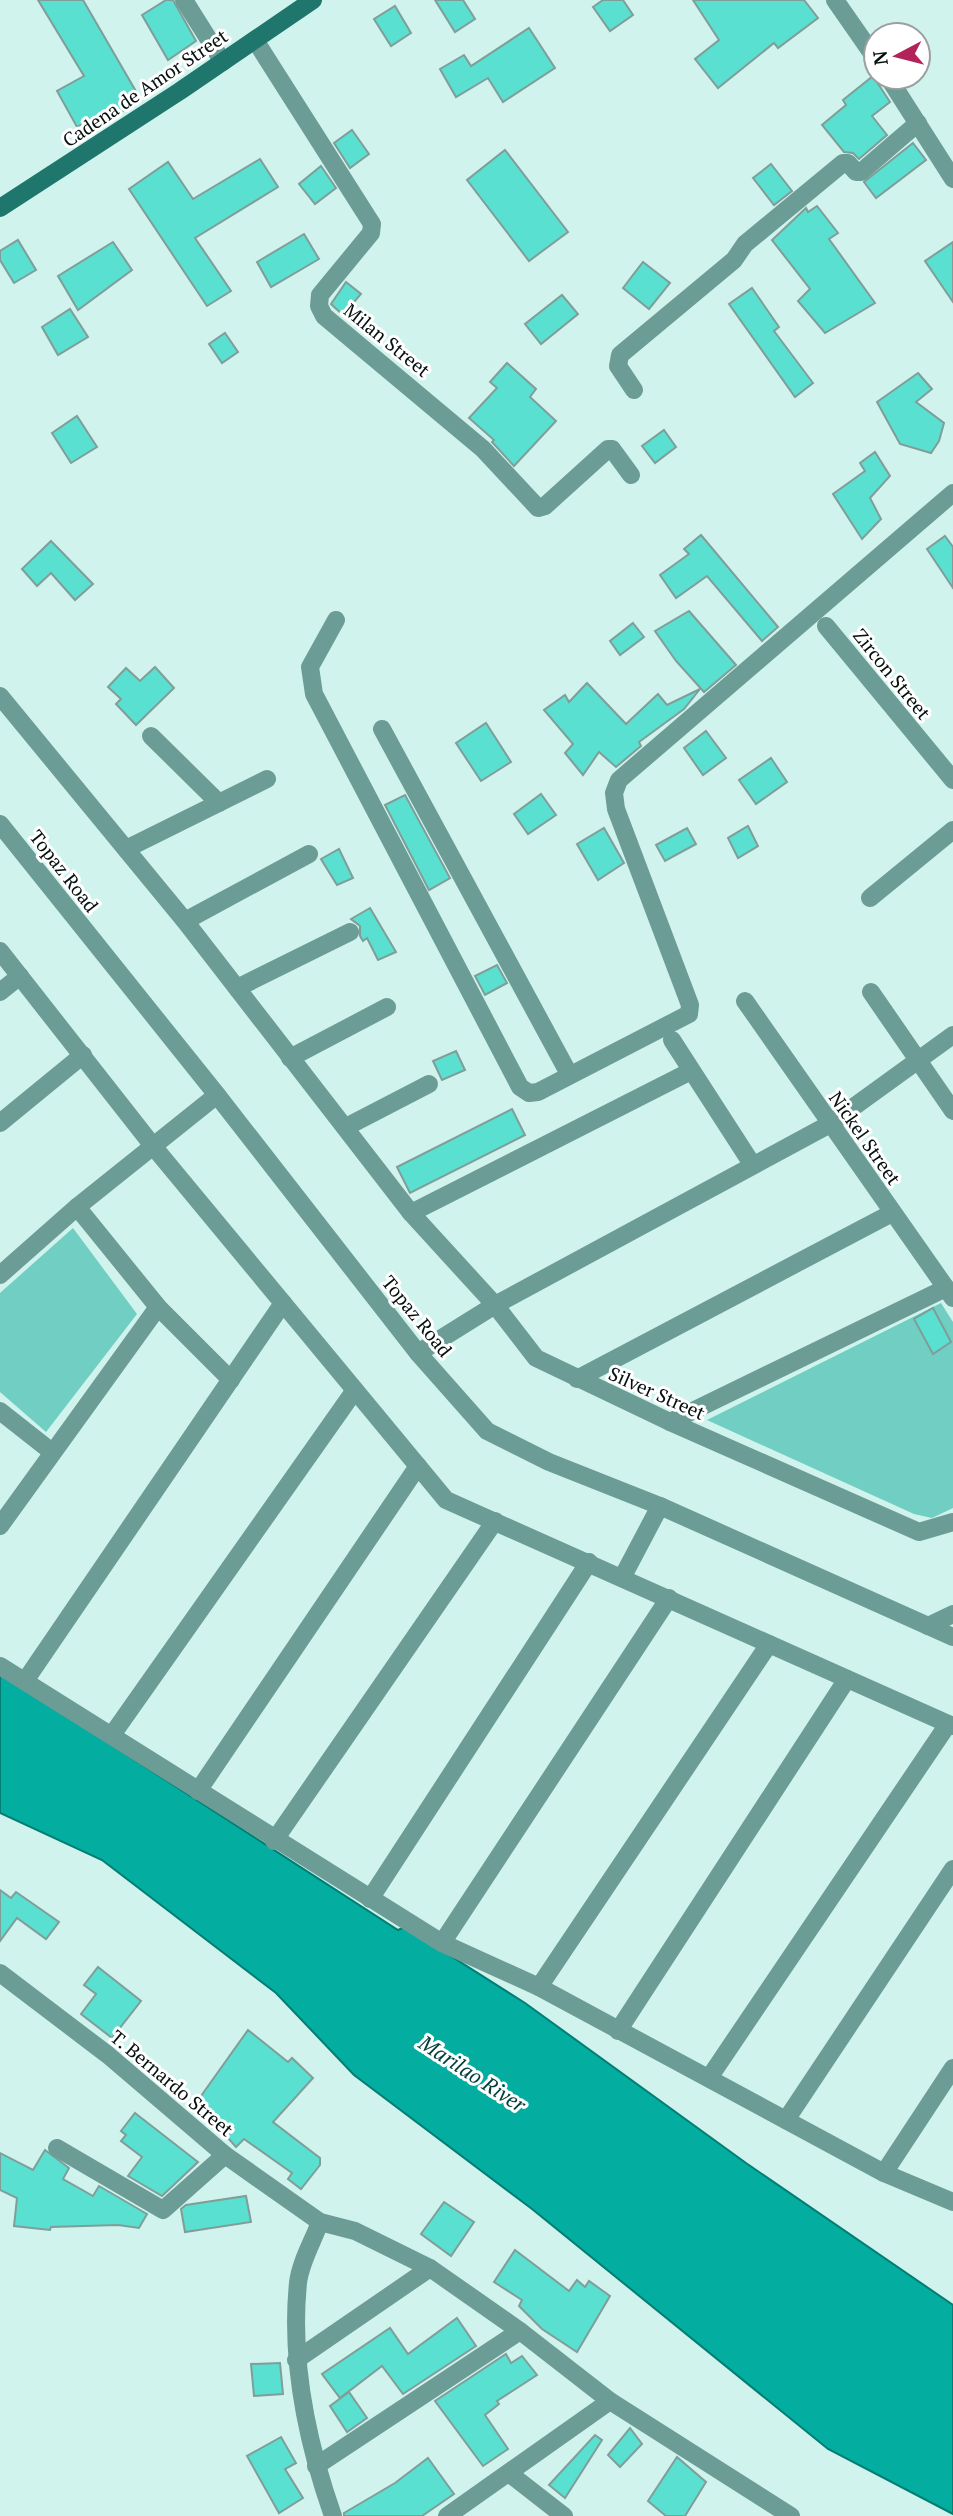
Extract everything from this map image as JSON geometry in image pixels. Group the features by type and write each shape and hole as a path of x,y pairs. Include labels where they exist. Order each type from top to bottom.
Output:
{"main road":[{"name":"Cadena de Amor Street","path":"0,208 313,0"}],"street":[{"path":"184,0 223,62"},
{"path":"835,0 862,39"},
{"name":"Milan Street","path":"255,40 372,225 371,233 320,295 319,306 324,316 483,449 538,508 545,506 608,449 612,449 631,475"},
{"path":"897,91 953,180"},
{"path":"634,390 618,366 620,355 734,260 745,244 843,163 848,163 856,172 861,172 918,123"},
{"path":"336,620 310,667 314,694 520,1087 529,1093 538,1092 569,1074 683,1020 689,1014 690,1005 616,809 614,793 619,780 953,493"},
{"name":"Zircon Street","path":"826,626 953,780"},
{"name":"Silver Street","path":"0,696 185,921 411,1213 495,1306 536,1358 670,1422 919,1532 946,1525"},
{"path":"382,729 569,1074"},
{"path":"151,736 219,803"},
{"path":"126,849 267,779"},
{"name":"Topaz Road","path":"0,824 217,1095 418,1353 487,1431 550,1462 660,1506 953,1637"},
{"path":"870,898 953,830"},
{"path":"185,921 309,854"},
{"path":"237,988 350,932"},
{"path":"0,951 153,1146 446,1500 951,1725 709,2078"},
{"path":"0,992 20,976"},
{"path":"871,992 953,1111"},
{"name":"Nickel Street","path":"745,1001 950,1293"},
{"path":"290,1058 387,1007"},
{"path":"418,1353 495,1306 830,1124 953,1035"},
{"path":"672,1040 752,1164"},
{"path":"0,1123 83,1055"},
{"path":"411,1213 691,1071"},
{"path":"346,1126 429,1084"},
{"path":"0,1275 77,1207 217,1095"},
{"path":"77,1207 158,1307 231,1380"},
{"path":"577,1379 892,1213"},
{"path":"670,1422 950,1293"},
{"path":"24,1681 283,1303"},
{"path":"0,1526 158,1307"},
{"path":"112,1735 355,1390"},
{"path":"0,1410 52,1452"},
{"path":"198,1791 418,1466"},
{"path":"622,1578 660,1506"},
{"path":"274,1840 495,1521"},
{"path":"370,1899 589,1562"},
{"path":"442,1943 670,1598"},
{"path":"928,1626 953,1615"},
{"path":"539,1987 769,1644"},
{"path":"0,1666 442,1943 539,1987 884,2173 953,2202"},
{"path":"618,2031 847,1679"},
{"path":"786,2120 953,1869"},
{"name":"T. Bernardo Street","path":"0,1973 108,2055 225,2155 320,2222"},
{"path":"884,2173 953,2068"},
{"path":"57,2148 163,2210 225,2155"},
{"path":"333,2516 316,2466 296,2360 298,2281 320,2222 355,2231 430,2268 520,2330 610,2401 791,2516"},
{"path":"296,2360 430,2268"},
{"path":"316,2466 520,2330"},
{"path":"447,2516 610,2401"},
{"path":"510,2474 564,2516"}],"shaded area":[{"path":"73,1228 137,1314 46,1432 0,1392 0,1293"},
{"path":"941,1303 953,1322 953,1508 932,1518 914,1514 707,1420"}],"water":[{"name":"Marilao River","path":"0,1673 398,1930 405,1927 525,2003 746,2163 953,2305 953,2514 828,2449 532,2209 354,2075 276,1993 102,1860 0,1813"}],"building":[{"path":"38,0 83,0 141,100 110,119 105,111 77,127 57,91 84,76"},
{"path":"166,0 173,0 196,41 168,60 142,15"},
{"path":"435,0 463,0 475,19 455,32"},
{"path":"603,0 623,0 633,15 610,31 593,7"},
{"path":"693,0 804,0 818,18 778,48 774,43 718,88 695,59 719,40"},
{"path":"395,6 411,33 391,46 374,19"},
{"path":"529,28 555,68 503,102 488,78 456,97 440,69 464,55 471,66"},
{"path":"862,85 862,91 883,91 890,102 872,116 887,135 859,159 853,153 844,152 822,125 846,105 843,100"},
{"path":"352,130 369,154 350,168 334,143"},
{"path":"913,143 926,160 876,198 864,182"},
{"path":"505,150 568,232 529,261 467,180"},
{"path":"260,159 278,187 195,238 231,291 207,306 129,189 168,162 193,199"},
{"path":"771,164 792,191 774,205 753,178"},
{"path":"321,166 336,188 315,204 299,184"},
{"path":"817,206 838,233 829,239 875,303 825,333 798,301 810,289 772,240 806,208 808,212"},
{"path":"304,234 319,259 271,287 257,262"},
{"path":"18,240 36,270 14,283 0,260 0,251"},
{"path":"113,242 132,270 78,310 58,276"},
{"path":"953,242 953,302 925,261"},
{"path":"643,262 670,283 649,309 623,288"},
{"path":"346,282 361,294 343,315 331,304"},
{"path":"752,288 779,327 774,331 813,383 795,397 729,304"},
{"path":"562,295 578,314 541,344 525,324"},
{"path":"70,309 88,337 58,355 42,327"},
{"path":"225,333 238,352 222,363 209,344"},
{"path":"507,363 536,389 530,397 556,421 514,466 492,442 494,440 469,418 497,388 490,382"},
{"path":"918,373 932,389 916,402 944,423 939,441 931,453 900,444 877,402"},
{"path":"77,416 97,447 71,463 52,433"},
{"path":"664,430 676,447 655,463 642,446"},
{"path":"875,452 890,476 870,498 881,519 862,539 833,494 865,471 860,463"},
{"path":"701,535 778,627 762,641 707,576 676,598 660,575 689,554 684,549"},
{"path":"945,536 953,547 953,588 927,549"},
{"path":"51,541 93,584 75,600 51,573 37,586 22,569"},
{"path":"689,611 736,665 704,692 676,661 655,631"},
{"path":"633,623 644,637 620,655 610,641"},
{"path":"155,667 174,688 136,725 116,704 121,699 108,687 126,668 140,681"},
{"path":"587,683 626,724 658,694 667,705 700,689 684,709 639,742 641,746 616,767 599,752 583,775 565,753 573,744 544,710 565,695 569,702"},
{"path":"486,723 511,762 481,781 456,743"},
{"path":"706,731 726,758 703,775 684,748"},
{"path":"771,758 787,782 756,804 739,780"},
{"path":"541,794 556,815 528,834 514,814"},
{"path":"405,795 450,878 429,890 385,805"},
{"path":"748,826 758,846 738,858 728,838"},
{"path":"604,828 624,863 598,880 577,844"},
{"path":"687,828 696,844 665,861 656,845"},
{"path":"339,849 353,878 337,885 321,859"},
{"path":"370,908 396,952 378,960 367,938 363,941 360,936 360,926 351,919"},
{"path":"497,965 507,983 485,995 475,976"},
{"path":"456,1051 465,1070 442,1080 433,1061"},
{"path":"512,1109 525,1135 410,1193 397,1167"},
{"path":"933,1308 951,1342 933,1354 914,1319"},
{"path":"0,1890 11,1898 16,1892 59,1922 46,1939 17,1918 0,1941"},
{"path":"98,1967 141,2001 112,2038 81,2014 96,1994 84,1985"},
{"path":"248,2030 288,2062 292,2058 313,2078 273,2122 320,2158 320,2165 301,2189 288,2179 292,2173 244,2139 236,2147 220,2129 225,2124 196,2103"},
{"path":"135,2113 198,2162 162,2196 128,2176 142,2157 121,2141 126,2135 121,2131"},
{"path":"45,2150 69,2168 63,2179 93,2196 99,2186 147,2214 139,2228 118,2225 51,2227 50,2230 14,2226 17,2198 0,2190 0,2153 33,2170"},
{"path":"246,2196 251,2222 185,2232 181,2209 186,2205"},
{"path":"444,2202 474,2222 451,2256 421,2234"},
{"path":"515,2250 569,2291 577,2280 585,2287 589,2281 610,2296 577,2352 542,2329 519,2306 522,2300 494,2282"},
{"path":"457,2318 476,2346 403,2394 382,2366 340,2398 322,2374 390,2328 408,2354"},
{"path":"506,2354 511,2363 522,2356 537,2375 497,2401 499,2404 485,2415 508,2449 483,2466 435,2401"},
{"path":"280,2363 283,2394 254,2396 251,2364"},
{"path":"349,2392 367,2418 347,2432 330,2406"},
{"path":"630,2428 642,2444 620,2467 608,2455"},
{"path":"595,2435 602,2440 565,2498 549,2485"},
{"path":"281,2437 296,2463 285,2469 303,2498 279,2513 247,2456"},
{"path":"677,2457 706,2482 685,2516 666,2516 648,2501"},
{"path":"428,2458 454,2494 422,2516 344,2516 344,2513 395,2483"}]}
